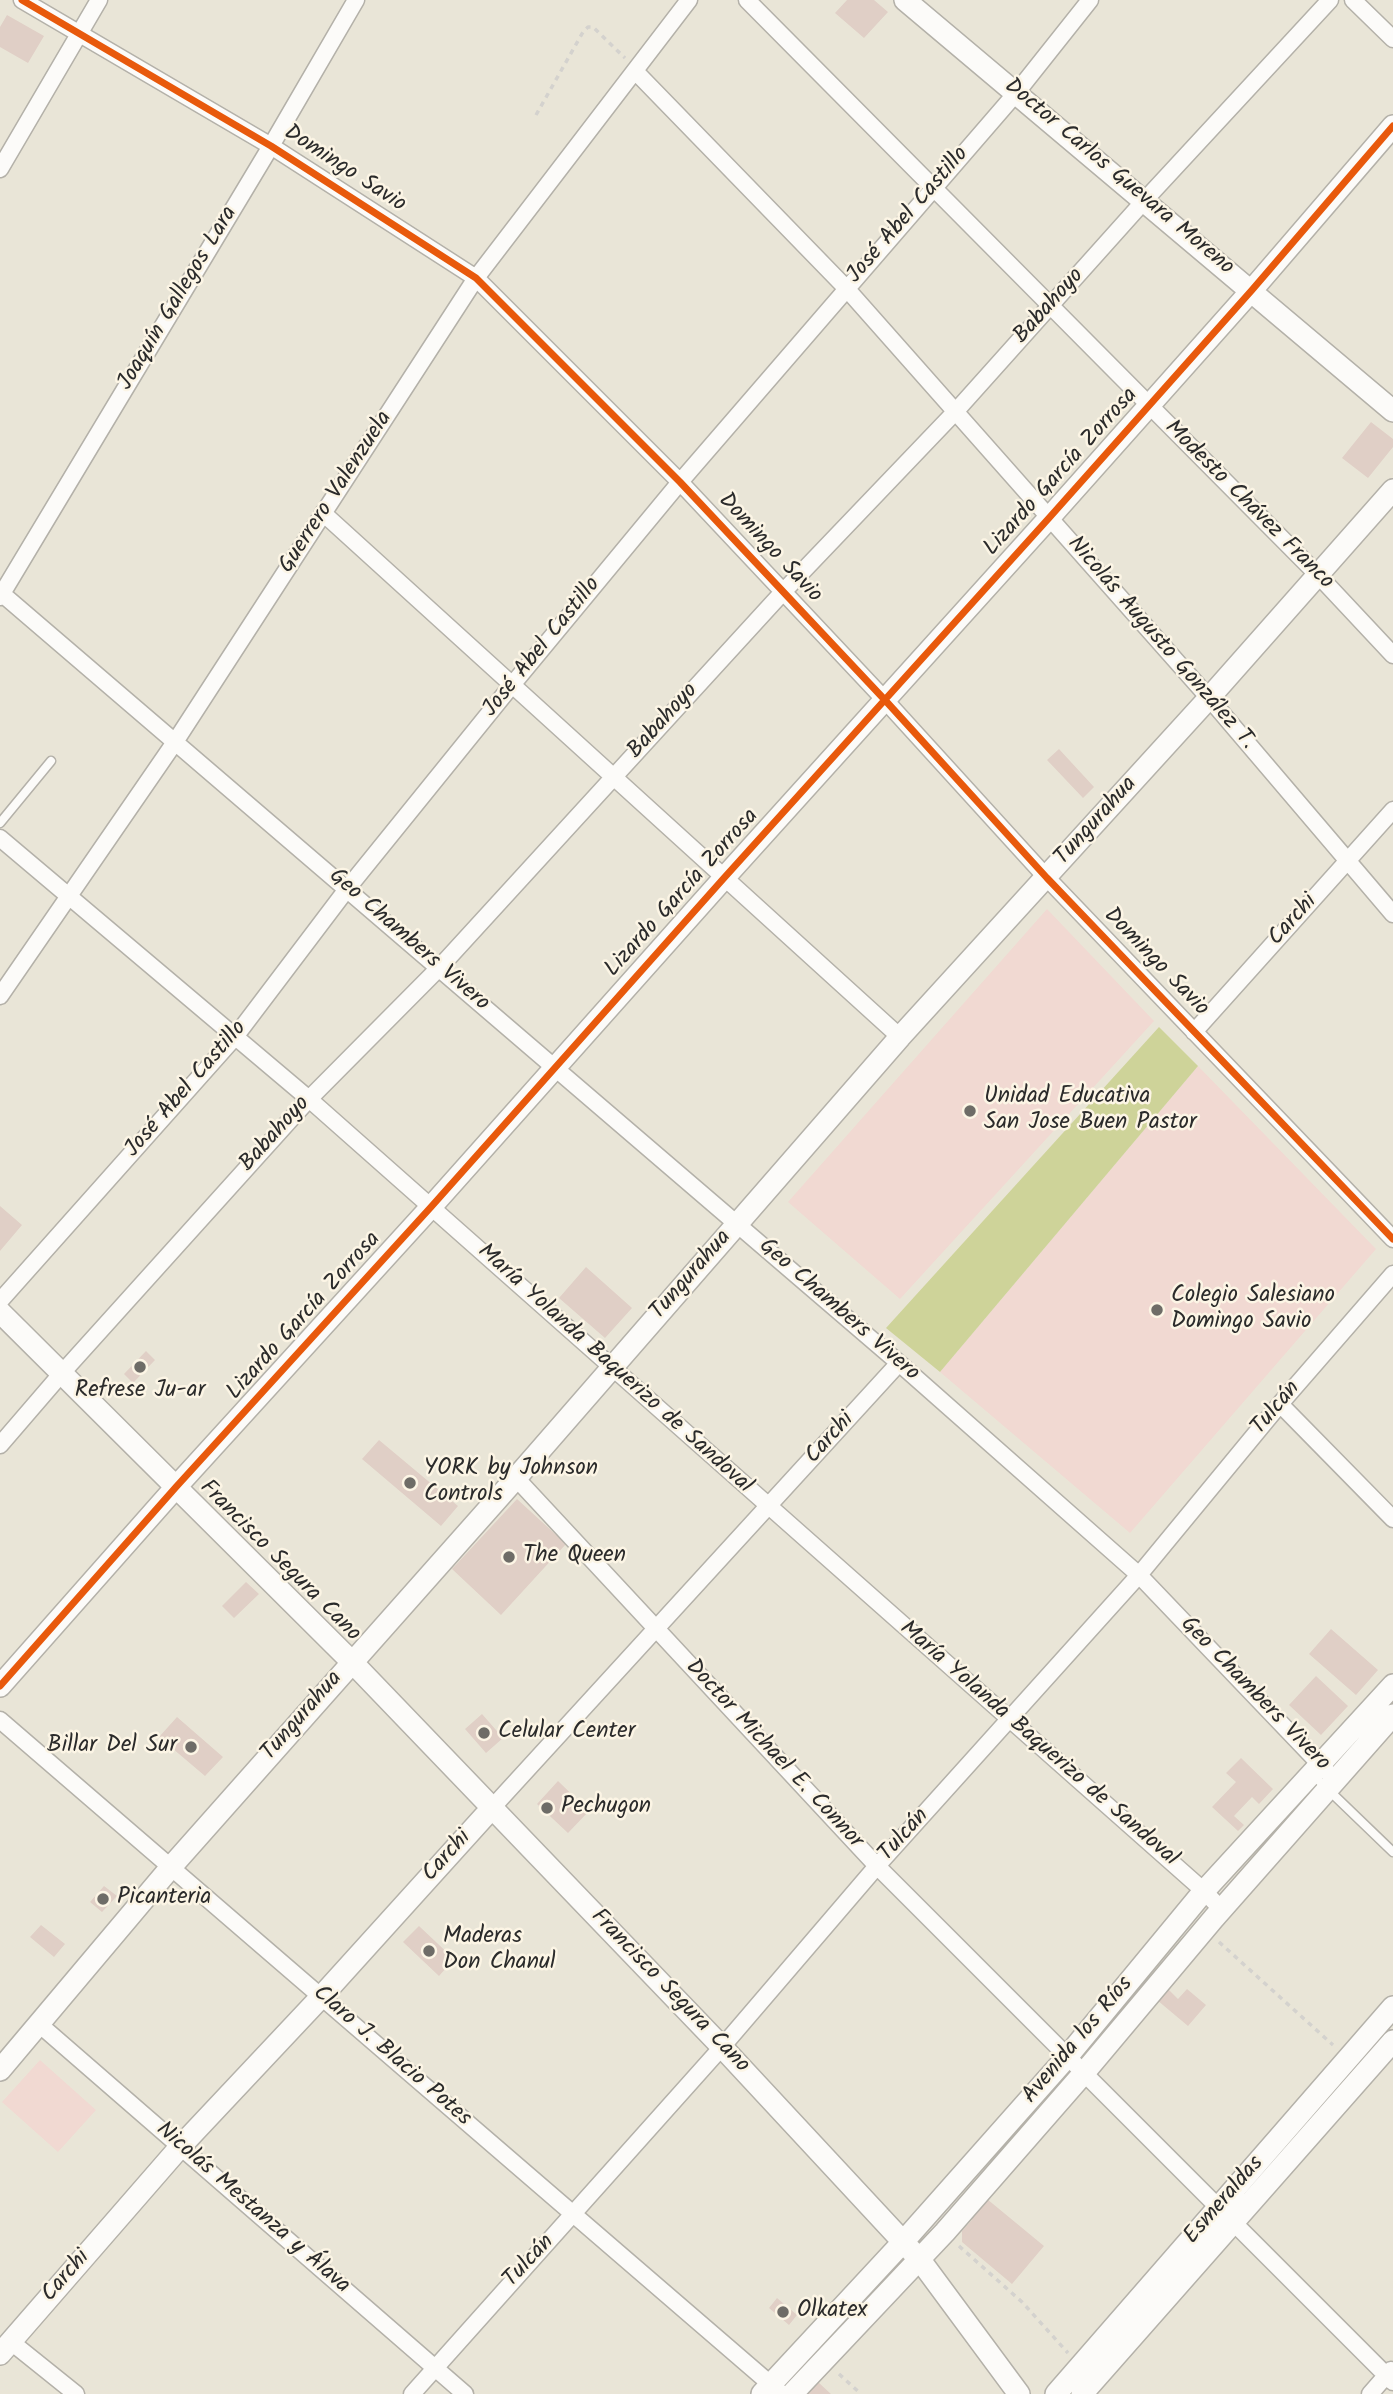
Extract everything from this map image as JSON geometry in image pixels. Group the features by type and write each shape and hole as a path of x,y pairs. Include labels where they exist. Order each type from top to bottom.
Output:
{"main road":[{"name":"Doctor Carlos Guevara Moreno","path":"905,0 1393,411"},
{"name":"Lizardo García Zorrosa","path":"0,1686 1049,518 1393,127"},
{"name":"Tungurahua","path":"0,2070 171,1867 516,1478 900,1038 1319,576 1393,490"},
{"name":"Francisco Segura Cano","path":"0,1312 352,1662 722,2047 920,2260 1019,2394"},
{"name":"Avenida los Ríos","path":"792,2394 920,2260 1083,2074 1221,1909 1393,1685"},
{"name":"Avenida los Ríos","path":"772,2391 1067,2057 1204,1891 1393,1715"},
{"name":"Carchi","path":"5,2347 180,2147 321,1997 491,1809"},
{"name":"Esmeraldas","path":"1082,2394 1393,2007"},
{"name":"Esmeraldas","path":"1056,2394 1393,2041"}],"street":[{"name":"Domingo Savio","path":"22,0 271,146 477,278 680,482 884,699 1046,878 1393,1239"},
{"path":"0,169 99,0"},
{"name":"Joaquín Gallegos Lara","path":"1,594 356,0"},
{"name":"Guerrero Valenzuela","path":"0,996 175,742 477,278 689,0"},
{"name":"Modesto Chávez Franco","path":"747,0 1319,576 1393,655"},
{"name":"José Abel Castillo","path":"0,1301 235,1037 347,889 512,685 680,482 1017,92 1090,0"},
{"name":"Babahoyo","path":"0,1445 309,1099 439,968 782,593 956,411 1144,201 1330,0"},
{"path":"1353,0 1393,39"},
{"name":"Nicolás Augusto González T.","path":"636,70 846,288 1209,698 1393,914"},
{"path":"323,513 900,1038"},
{"name":"Geo Chambers Vivero","path":"1,594 899,1363 1139,1575 1324,1778"},
{"name":"Carchi","path":"1194,1032 1393,810"},
{"name":"María Yolanda Baquerizo de Sandoval","path":"0,838 309,1099 1204,1891 1221,1909"},
{"name":"Tulcán","path":"412,2394 722,2047 877,1866 1139,1575 1280,1404 1393,1274"},
{"name":"Carchi","path":"491,1809 899,1363"},
{"path":"1280,1404 1393,1519"},
{"name":"Doctor Michael E. Connor","path":"516,1478 877,1866 1226,2216 1391,2375"},
{"name":"Claro J. Blacio Potes","path":"0,1720 574,2214 772,2391"},
{"name":"Nicolás Mestanza y Álava","path":"39,2024 465,2394"},
{"path":"5,2347 76,2394"},
{"path":"1370,2394 1391,2375"}],"lane":[{"path":"0,822 51,761"},
{"path":"1324,1778 1393,1852"}],"path":[{"path":"536,115 588,27 593,27 636,70"},
{"path":"1205,1928 1349,2059"},
{"path":"945,2232 1022,2302 1080,2366"},
{"path":"823,2360 861,2394"}],"shaded area":[{"name":"Unidad Educativa San Jose Buen Pastor","path":"1047,909 1154,1021 900,1299 788,1202"},
{"name":"Colegio Salesiano Domingo Savio","path":"1198,1066 1376,1249 1130,1533 940,1372"},
{"path":"40,2060 96,2110 58,2152 2,2102"}],"green space":[{"path":"1159,1027 1198,1066 940,1372 886,1328"}],"building":[{"path":"847,0 874,0 888,12 864,38 835,13"},
{"path":"7,15 44,36 28,63 0,47 0,27"},
{"path":"1371,422 1393,439 1393,447 1368,478 1342,458"},
{"path":"1059,749 1094,787 1083,798 1047,760"},
{"path":"0,1206 22,1225 0,1251"},
{"path":"586,1267 632,1308 605,1338 559,1298"},
{"name":"Refrese Ju-ar","path":"146,1351 155,1360 133,1383 124,1374"},
{"name":"YORK by Johnson Controls","path":"379,1440 458,1506 441,1526 362,1459"},
{"name":"The Queen","path":"517,1499 566,1544 501,1615 452,1569"},
{"path":"246,1582 259,1594 234,1618 222,1606"},
{"path":"1331,1629 1378,1670 1356,1695 1309,1654"},
{"path":"1316,1676 1348,1706 1321,1735 1289,1705"},
{"name":"Celular Center","path":"482,1714 503,1738 486,1753 465,1729"},
{"name":"Billar Del Sur","path":"177,1717 223,1757 205,1776 159,1737"},
{"path":"1241,1758 1273,1789 1259,1804 1252,1797 1234,1816 1244,1825 1238,1831 1212,1807 1236,1782 1226,1773"},
{"path":"558,1781 589,1811 568,1833 537,1804"},
{"name":"Picanteria","path":"104,1886 117,1896 102,1912 90,1902"},
{"path":"41,1925 65,1944 54,1957 30,1937"},
{"name":"Maderas Don Chanul","path":"419,1926 454,1959 439,1976 403,1942"},
{"path":"1167,1988 1178,1999 1187,1989 1206,2005 1188,2026 1157,2000"},
{"path":"987,2199 1044,2246 1012,2284 962,2242 962,2231 972,2220 977,2204"},
{"name":"Olkatex","path":"777,2298 797,2315 789,2325 769,2308"},
{"path":"818,2382 831,2394 807,2394"}],"cycle path":[{"path":"22,0 271,146 476,278 680,482 884,699 1047,878 1393,1239"},
{"path":"0,1686 1049,518 1252,290 1393,126"}],"place":[{"name":"Unidad Educativa San Jose Buen Pastor","path":"970,1111"},
{"name":"Colegio Salesiano Domingo Savio","path":"1157,1310"},
{"name":"Refrese Ju-ar","path":"140,1367"},
{"name":"YORK by Johnson Controls","path":"410,1483"},
{"name":"The Queen","path":"509,1557"},
{"name":"Celular Center","path":"484,1733"},
{"name":"Billar Del Sur","path":"191,1747"},
{"name":"Pechugon","path":"547,1808"},
{"name":"Picanteria","path":"103,1899"},
{"name":"Maderas Don Chanul","path":"429,1951"},
{"name":"Olkatex","path":"783,2312"}]}
